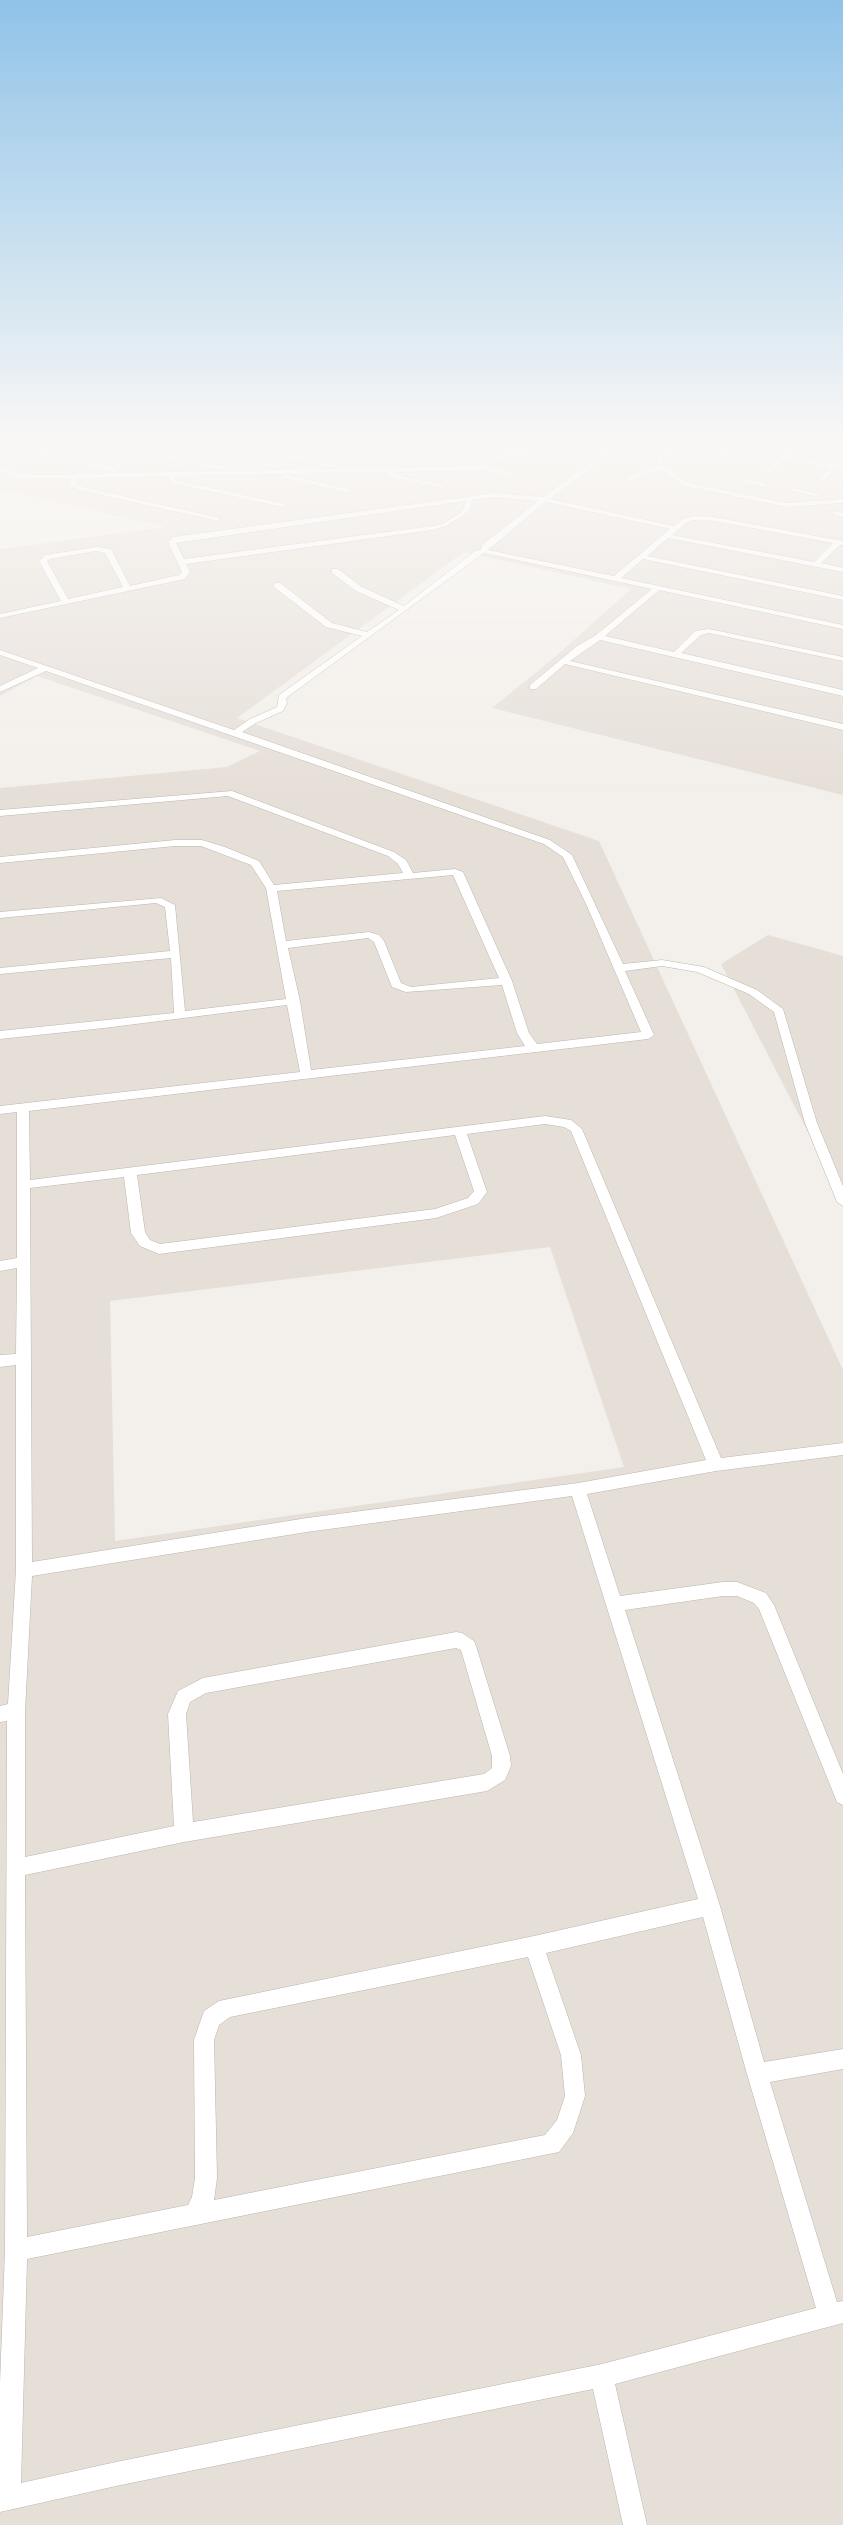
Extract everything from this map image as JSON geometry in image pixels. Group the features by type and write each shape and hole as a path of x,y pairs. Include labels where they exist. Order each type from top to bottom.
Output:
{"street":[{"path":"44,560 43,561 66,602"},
{"path":"113,560 127,588"},
{"path":"0,616 182,577 186,572 182,562 198,560"},
{"path":"234,734 252,721 280,709 283,704 282,697 448,578 469,560"},
{"path":"525,560 843,627"},
{"path":"615,579 639,560"},
{"path":"657,560 843,598"},
{"path":"789,560 843,570"},
{"path":"815,565 821,560"},
{"path":"335,571 359,590 404,609"},
{"path":"277,585 329,625 368,635"},
{"path":"533,687 580,648 599,637 657,588"},
{"path":"675,655 698,633 709,631 843,659"},
{"path":"599,637 843,693"},
{"path":"0,652 547,842 562,851 569,859 648,1035 0,1110"},
{"path":"565,662 843,727"},
{"path":"0,689 45,668"},
{"path":"0,813 229,793 391,855 402,862 409,875"},
{"path":"0,860 175,843 202,843 255,863 271,888 306,1074"},
{"path":"271,888 409,875 455,872 459,874 506,981 523,1033 529,1043 536,1048"},
{"path":"0,915 157,900 170,905 180,1014"},
{"path":"282,945 363,936 375,937 379,941 396,985 410,990 506,981"},
{"path":"0,971 176,954"},
{"path":"619,968 662,963 700,969 753,992 779,1011 811,1123 843,1202"},
{"path":"0,1035 104,1025 294,1001"},
{"path":"23,1108 24,1570 8,1712 16,1868 15,2250 4,2499 602,2376 837,2313 757,2074 710,1906 578,1489"},
{"path":"22,1185 459,1130 558,1120 576,1129 716,1465"},
{"path":"130,1171 138,1233 145,1244 159,1249 436,1213 473,1201 481,1192 459,1130"},
{"path":"0,1266 22,1262"},
{"path":"0,1361 24,1358"},
{"path":"24,1570 307,1526 578,1489 716,1465 843,1449"},
{"path":"615,1604 723,1589 737,1589 760,1599 766,1605 843,1796"},
{"path":"16,1868 184,1833 487,1782 499,1774 502,1766 501,1756 468,1646 456,1640 226,1681 203,1686 184,1697 177,1714 184,1833"},
{"path":"195,2214 203,2199 206,2178 204,2040 211,2018 226,2008 534,1946 710,1906"},
{"path":"15,2250 551,2144 566,2126 576,2096 571,2055 534,1946"},
{"path":"757,2074 843,2059"},
{"path":"602,2376 635,2525"}],"shaded area":[{"path":"0,560 453,560 237,718 599,841 843,1370 843,2525 0,2525 0,788 227,767 260,751 37,676 0,696","holes":["550,1247 624,1467 115,1541 110,1301"]},
{"path":"499,560 843,560 843,795 492,708 556,656 631,589"},
{"path":"768,935 843,956 843,1200 721,964"}]}
